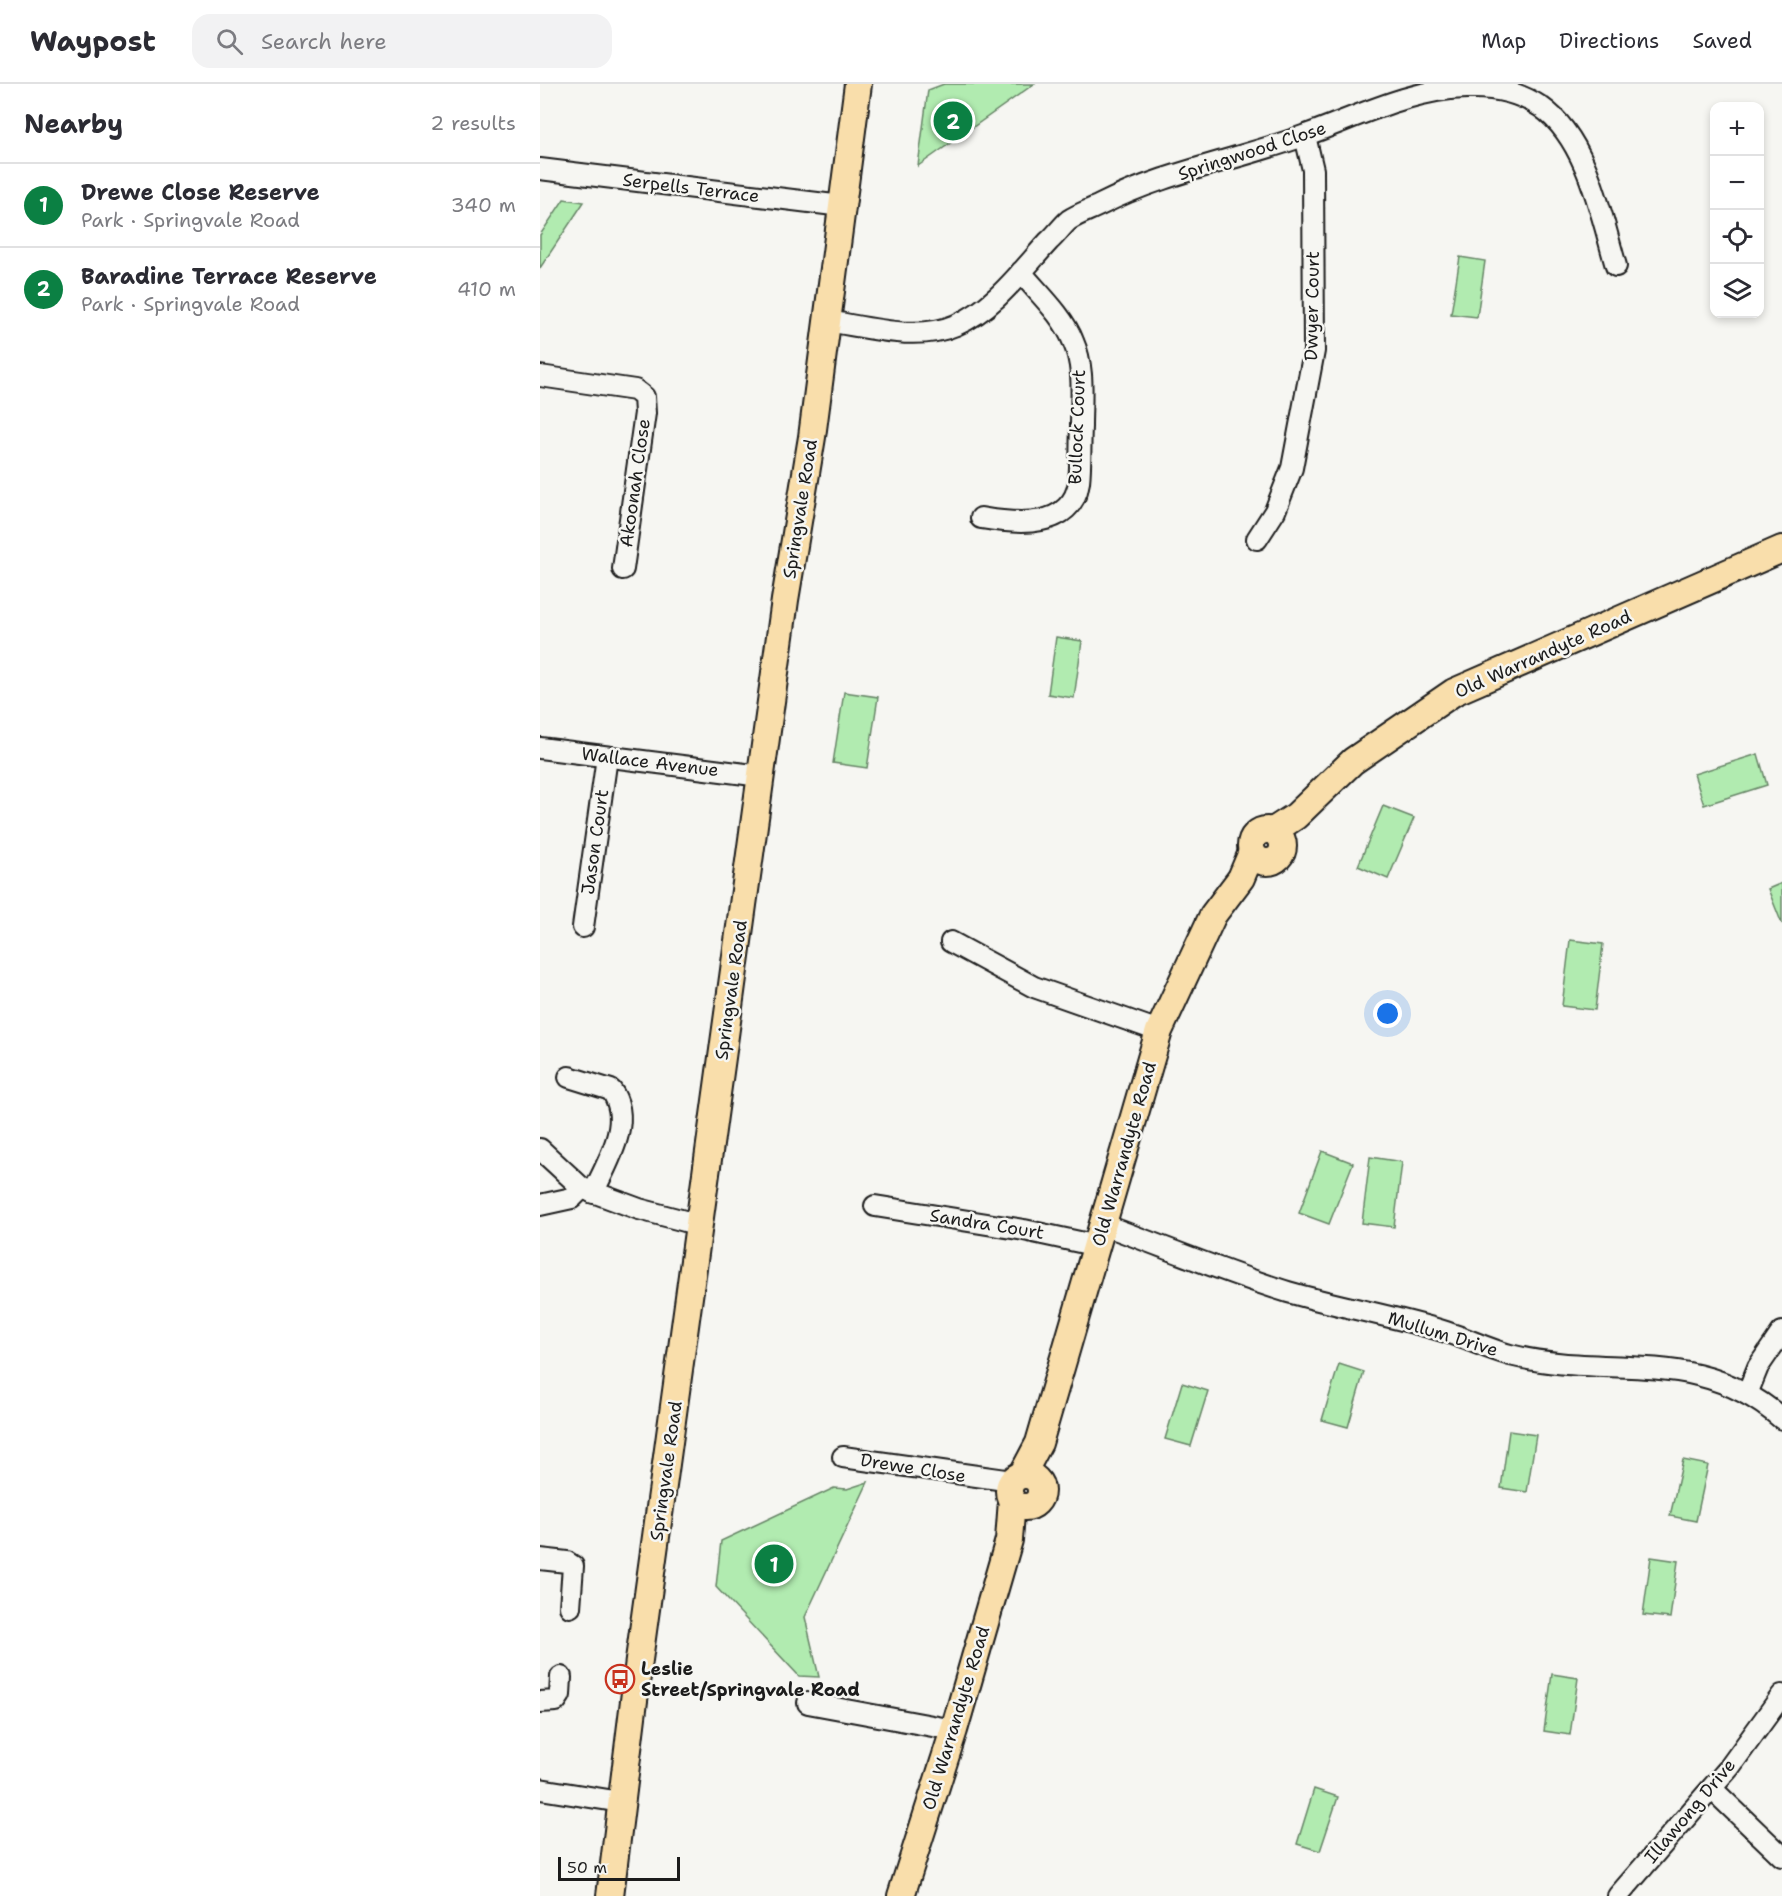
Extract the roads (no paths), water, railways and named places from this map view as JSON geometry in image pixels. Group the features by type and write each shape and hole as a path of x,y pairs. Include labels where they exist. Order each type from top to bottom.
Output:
{"main road":[{"name":"Springvale Road","path":"610,1896 761,776 827,321 858,84"},
{"name":"Old Warrandyte Road","path":"901,1896 954,1730 1009,1540 1020,1490 1039,1443 1159,1030 1213,915 1259,857 1279,857 1278,837 1296,816 1353,761 1454,692 1782,549"}],"street":[{"name":"Springwood Close","path":"827,321 900,332 922,332 954,326 975,314 1020,272 1069,220 1127,191 1305,136 1362,113 1433,92 1467,88 1507,90 1541,107 1561,126 1586,169 1616,266"},
{"name":"Dwyer Court","path":"1257,539 1275,511 1292,468 1314,351 1313,170 1305,136"},
{"name":"Serpells Terrace","path":"540,169 842,206"},
{"name":"Bullock Court","path":"981,518 1018,524 1047,520 1069,506 1079,484 1082,372 1073,340 1052,309 1020,272"},
{"name":"Akoonah Close","path":"540,376 635,390 644,397 645,413 623,569"},
{"name":"Wallace Avenue","path":"540,748 761,776"},
{"name":"Jason Court","path":"583,927 607,756"},
{"path":"951,942 1034,987 1159,1030"},
{"path":"540,1205 572,1198 588,1190 614,1148 621,1121 620,1110 611,1090 568,1077"},
{"path":"540,1149 588,1190 649,1212 700,1225"},
{"name":"Sandra Court","path":"875,1206 1024,1230 1101,1235"},
{"name":"Mullum Drive","path":"1101,1235 1285,1291 1424,1326 1508,1354 1560,1365 1687,1371 1716,1379 1747,1394 1782,1419"},
{"path":"1747,1394 1758,1367 1782,1332"},
{"name":"Drewe Close","path":"843,1457 983,1479 1020,1490"},
{"path":"540,1560 567,1562 573,1566 570,1607"},
{"path":"540,1702 556,1701 560,1695 561,1677"},
{"name":"Illawong Drive","path":"1618,1896 1712,1789 1782,1695"},
{"path":"808,1703 954,1730"},
{"path":"540,1789 621,1802"},
{"path":"1712,1789 1782,1856"}],"place":[{"name":"Baradine Terrace Reserve","path":"953,121"},
{"name":"Drewe Close Reserve","path":"774,1564"},
{"name":"Leslie Street/Springvale Road","path":"620,1679"}]}
